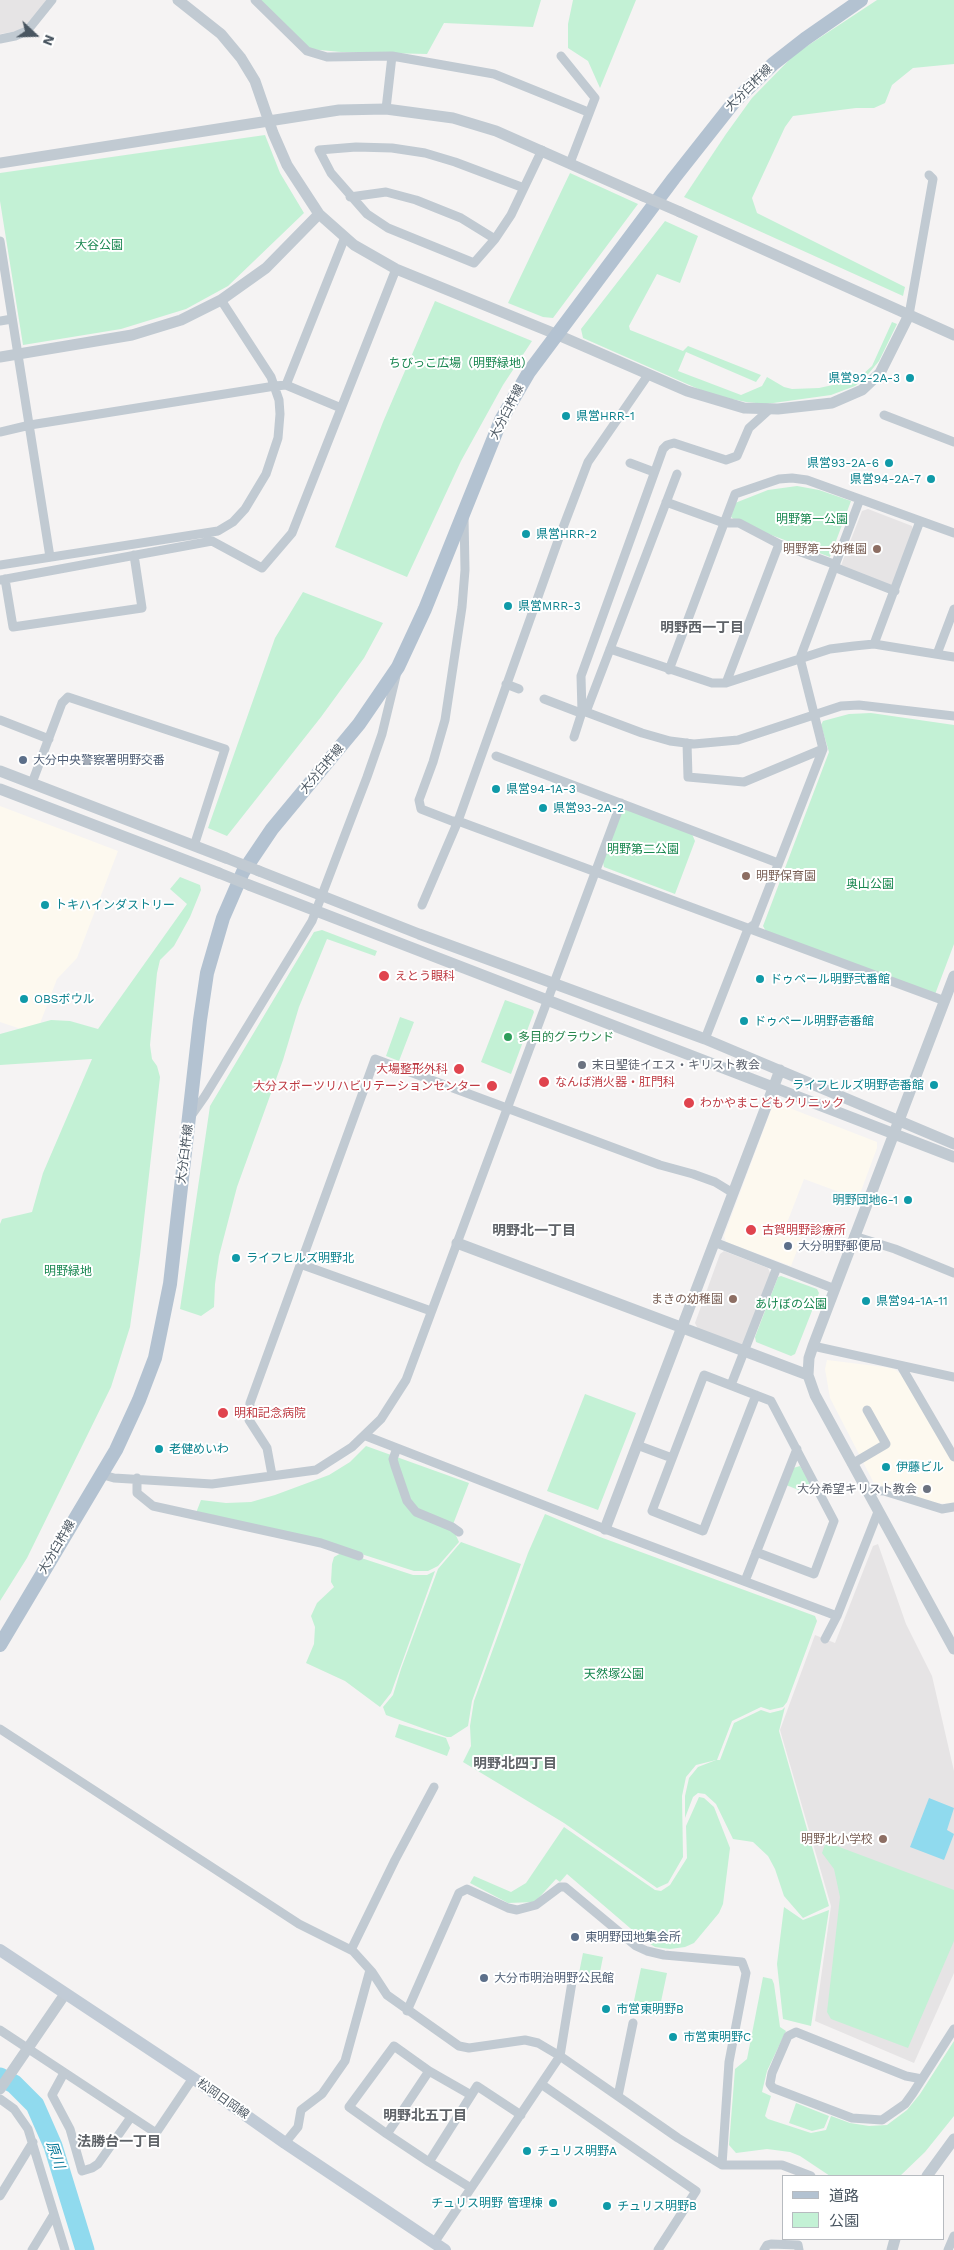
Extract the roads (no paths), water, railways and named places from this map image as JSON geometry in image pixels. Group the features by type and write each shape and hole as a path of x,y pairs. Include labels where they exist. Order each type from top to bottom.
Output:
{"main road":[{"name":"大分臼杵線","path":"0,1645 116,1450 139,1400 155,1358 170,1284 207,973 216,937 237,884 263,840 359,724 398,667 416,632 492,440 510,402 529,372 679,171 734,102 773,64 861,0"},
{"name":"松岡日岡線","path":"0,1950 192,2078 431,2246 445,2250"}],"street":[{"path":"0,39 27,31 52,0"},
{"path":"178,0 221,34 241,58 255,81 287,165 319,214 345,237 374,258 396,269 558,335 687,391 744,408 770,409 832,403 862,390 880,373 908,315 933,179 928,176"},
{"path":"255,0 307,51 326,56 392,56 494,74 588,112"},
{"path":"386,109 392,56"},
{"path":"561,56 595,98 570,162"},
{"path":"0,163 339,110 386,109 461,120 510,136 570,162 954,335"},
{"path":"524,188 455,162 425,153 392,148 356,147 319,150 331,173 366,214 388,228 474,263 495,239 511,215 524,188 542,150"},
{"path":"350,197 386,192 416,200 461,218 495,239"},
{"path":"0,357 147,331 181,320 221,300 266,268 319,214"},
{"path":"286,385 345,237"},
{"path":"0,241 50,557"},
{"path":"0,565 211,537 262,568 292,533 396,269"},
{"path":"134,555 142,608 13,627 2,580 134,555 211,537 241,514 254,498 266,474 278,438 280,414 275,386 255,350 221,300"},
{"path":"0,321 12,319"},
{"path":"422,906 458,821 506,684 588,462 648,375"},
{"path":"0,432 30,425 286,385 341,408"},
{"path":"584,712 581,676 663,449 667,444 674,443 726,460 737,456 749,428 770,409"},
{"path":"884,415 954,442"},
{"path":"630,463 654,472"},
{"path":"574,737 610,649 676,474"},
{"path":"669,670 735,494 779,479 807,480 954,533"},
{"path":"705,1039 748,930 755,924 823,749 800,658 860,499"},
{"path":"666,502 724,523 739,523 779,544 895,590"},
{"path":"466,506 464,518 465,570 462,607 445,720 419,800 421,810 452,821 458,821 748,930 945,1001"},
{"path":"874,644 920,521"},
{"path":"726,683 779,544"},
{"path":"937,654 954,609"},
{"path":"610,649 702,681 726,683 830,649 874,644 954,657"},
{"path":"189,1118 205,1096 278,978 317,911 382,734 398,667"},
{"path":"506,684 519,689"},
{"path":"32,783 62,702 68,697 73,697 225,749 194,846"},
{"path":"544,699 642,733 687,743 716,743 738,740 841,706 858,705 954,716"},
{"path":"0,720 49,739"},
{"path":"687,743 688,777 744,782 823,749"},
{"path":"496,756 778,863"},
{"path":"0,770 323,896 705,1039 954,1144"},
{"path":"0,789 954,1157"},
{"path":"100,1474 114,1478 212,1484 254,1480 316,1470 336,1459 366,1436 382,1419 400,1391 555,983 594,871 621,803"},
{"path":"954,976 813,1346 809,1358 808,1375 815,1395 954,1649"},
{"path":"272,1476 267,1448 252,1426 249,1413 300,1264 375,1059 660,1165 708,1179 734,1193"},
{"path":"605,1529 780,1070"},
{"path":"854,1236 895,1249 954,1273"},
{"path":"714,1242 835,1288"},
{"path":"457,1243 808,1375"},
{"path":"300,1264 431,1311"},
{"path":"731,1385 777,1267"},
{"path":"813,1346 954,1378"},
{"path":"901,1366 954,1457"},
{"path":"756,1395 703,1531 652,1511 704,1375 772,1401 834,1521 814,1574 756,1552"},
{"path":"852,1464 886,1444 867,1410"},
{"path":"366,1436 605,1529 837,1616"},
{"path":"637,1445 672,1458"},
{"path":"397,1448 393,1459 396,1473 407,1501 416,1512 452,1527 459,1532"},
{"path":"745,1581 797,1449"},
{"path":"137,1478 137,1493 153,1506 321,1543 359,1556"},
{"path":"866,1490 884,1492 942,1509 954,1507"},
{"path":"825,1639 837,1616 878,1512"},
{"path":"0,1729 299,1924 351,1950 370,1970 387,1995 459,2046 469,2048 525,2040 538,2043 560,2056 685,2143 722,2165 782,2165 808,2175"},
{"path":"351,1950 395,1860 434,1787"},
{"path":"407,2011 459,1893 467,1889 508,1908 517,1910 536,1905 560,1887 565,1888 636,1946 647,1951 664,1955 742,1962 746,1973 729,2062 722,2165"},
{"path":"285,2144 298,2127 301,2110 322,2094 345,2061 370,1970"},
{"path":"431,2246 560,2056 572,1982"},
{"path":"64,1994 0,2092 25,2122 33,2142 64,2250"},
{"path":"618,2096 633,2023"},
{"path":"922,2078 906,2076 796,2032 788,2036 772,2073 770,2084 773,2088 852,2118 882,2120 905,2104 922,2078 954,2029"},
{"path":"0,2030 156,2134 192,2078"},
{"path":"471,2095 429,2071 394,2046 349,2107 429,2162 471,2188"},
{"path":"388,2134 429,2071"},
{"path":"64,2073 52,2095 70,2129 82,2171 98,2164 131,2117"},
{"path":"541,2084 696,2191 658,2250"},
{"path":"429,2162 477,2086 521,2115"},
{"path":"928,2175 954,2139"},
{"path":"0,2196 33,2142"},
{"path":"32,2250 54,2214"},
{"path":"948,2250 954,2236"},
{"path":"764,2250 767,2245 771,2244 798,2245 799,2250"}],"water":[{"path":"929,1798 954,1808 947,1830 954,1834 944,1860 910,1847"}],"waterway":[{"name":"原川","path":"0,2077 14,2084 35,2105 53,2146 85,2250"}],"place":[{"name":"県営92-2A-3","path":"910,378"},
{"name":"県営HRR-1","path":"566,416"},
{"name":"県営93-2A-6","path":"889,463"},
{"name":"県営94-2A-7","path":"931,479"},
{"name":"県営HRR-2","path":"526,534"},
{"name":"明野第一幼稚園","path":"877,549"},
{"name":"県営MRR-3","path":"508,606"},
{"name":"大分中央警察署明野交番","path":"23,760"},
{"name":"県営94-1A-3","path":"496,789"},
{"name":"県営93-2A-2","path":"543,808"},
{"name":"明野保育園","path":"746,876"},
{"name":"トキハインダストリー","path":"45,905"},
{"name":"えとう眼科","path":"384,976"},
{"name":"ドゥペール明野弐番館","path":"760,979"},
{"name":"OBSボウル","path":"24,999"},
{"name":"ドゥペール明野壱番館","path":"744,1021"},
{"name":"多目的グラウンド","path":"508,1037"},
{"name":"末日聖徒イエス・キリスト教会","path":"582,1065"},
{"name":"大場整形外科","path":"459,1069"},
{"name":"なんば消火器・肛門科","path":"544,1082"},
{"name":"ライフヒルズ明野壱番館","path":"934,1085"},
{"name":"大分スポーツリハビリテーションセンター","path":"492,1086"},
{"name":"わかやまこどもクリニック","path":"689,1103"},
{"name":"明野団地6-1","path":"908,1200"},
{"name":"古賀明野診療所","path":"751,1230"},
{"name":"大分明野郵便局","path":"788,1246"},
{"name":"ライフヒルズ明野北","path":"236,1258"},
{"name":"まきの幼稚園","path":"733,1299"},
{"name":"県営94-1A-11","path":"866,1301"},
{"name":"明和記念病院","path":"223,1413"},
{"name":"老健めいわ","path":"159,1449"},
{"name":"伊藤ビル","path":"886,1467"},
{"name":"大分希望キリスト教会","path":"927,1489"},
{"name":"明野北小学校","path":"883,1839"},
{"name":"東明野団地集会所","path":"575,1937"},
{"name":"大分市明治明野公民館","path":"484,1978"},
{"name":"市営東明野B","path":"606,2009"},
{"name":"市営東明野C","path":"673,2037"},
{"name":"チュリス明野A","path":"527,2151"},
{"name":"チュリス明野 管理棟","path":"553,2203"},
{"name":"チュリス明野B","path":"607,2206"}],"district":[{"name":"明野西一丁目","path":"702,628"},
{"name":"明野北一丁目","path":"534,1231"},
{"name":"明野北四丁目","path":"515,1764"},
{"name":"明野北五丁目","path":"425,2116"},
{"name":"法勝台一丁目","path":"119,2142"}],"park label":[{"name":"大谷公園","path":"99,245"},
{"name":"ちびっこ広場（明野緑地）","path":"461,363"},
{"name":"明野第一公園","path":"812,519"},
{"name":"明野第二公園","path":"643,849"},
{"name":"奥山公園","path":"870,884"},
{"name":"明野緑地","path":"68,1271"},
{"name":"あけぼの公園","path":"791,1304"},
{"name":"天然塚公園","path":"614,1674"}]}
